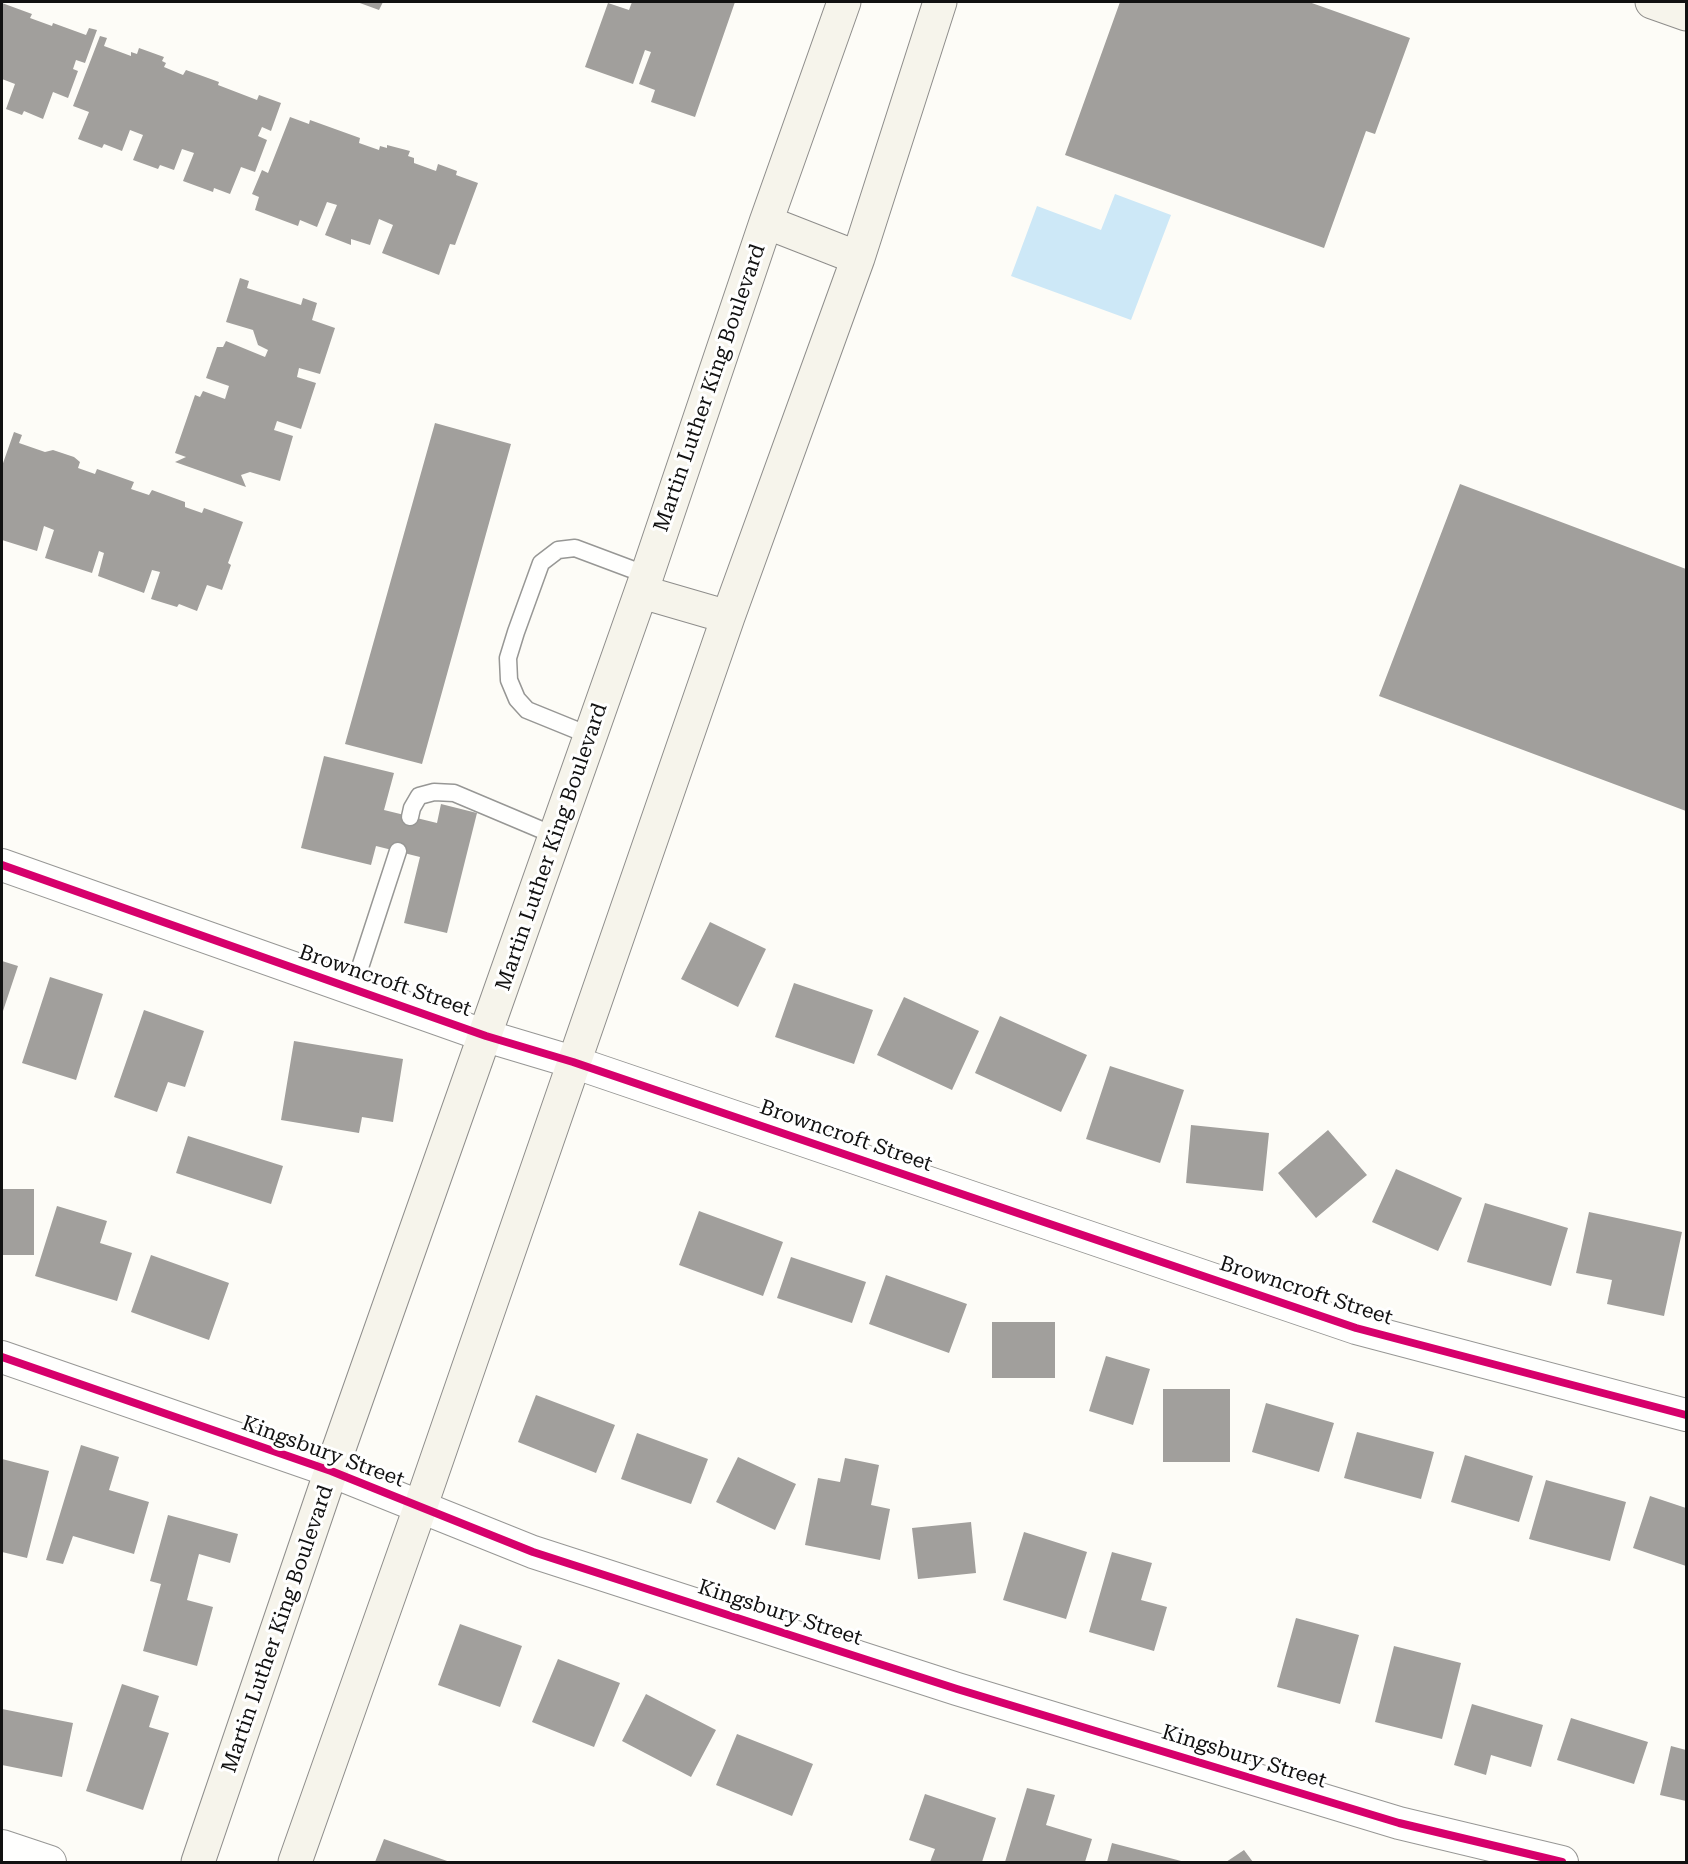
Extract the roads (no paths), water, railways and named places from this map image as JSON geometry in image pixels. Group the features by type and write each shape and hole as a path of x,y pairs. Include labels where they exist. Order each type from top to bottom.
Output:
{"main road":[{"name":"Martin Luther King Boulevard","path":"198,1863 331,1471 591,736 766,222 844,2"},
{"path":"295,1863 728,617 858,258 940,2"},
{"path":"1652,2 1686,14"},
{"path":"766,222 858,258"},
{"path":"644,583 728,617"}],"street":[{"name":"Browncroft Street","path":"2,865 486,1036 573,1062 1356,1328 1686,1415"},
{"name":"Kingsbury Street","path":"2,1357 331,1471 533,1552 957,1689 1399,1823 1562,1863"},
{"path":"2,1846 50,1863"}],"lane":[{"path":"591,736 527,710 517,699 509,680 508,658 516,632 541,563 558,550 575,548 644,583"},
{"path":"410,816 419,796 434,792 454,793 556,836"},
{"path":"353,989 398,851"}],"water":[{"path":"1115,194 1171,215 1131,320 1011,276 1037,206 1101,230"}]}
